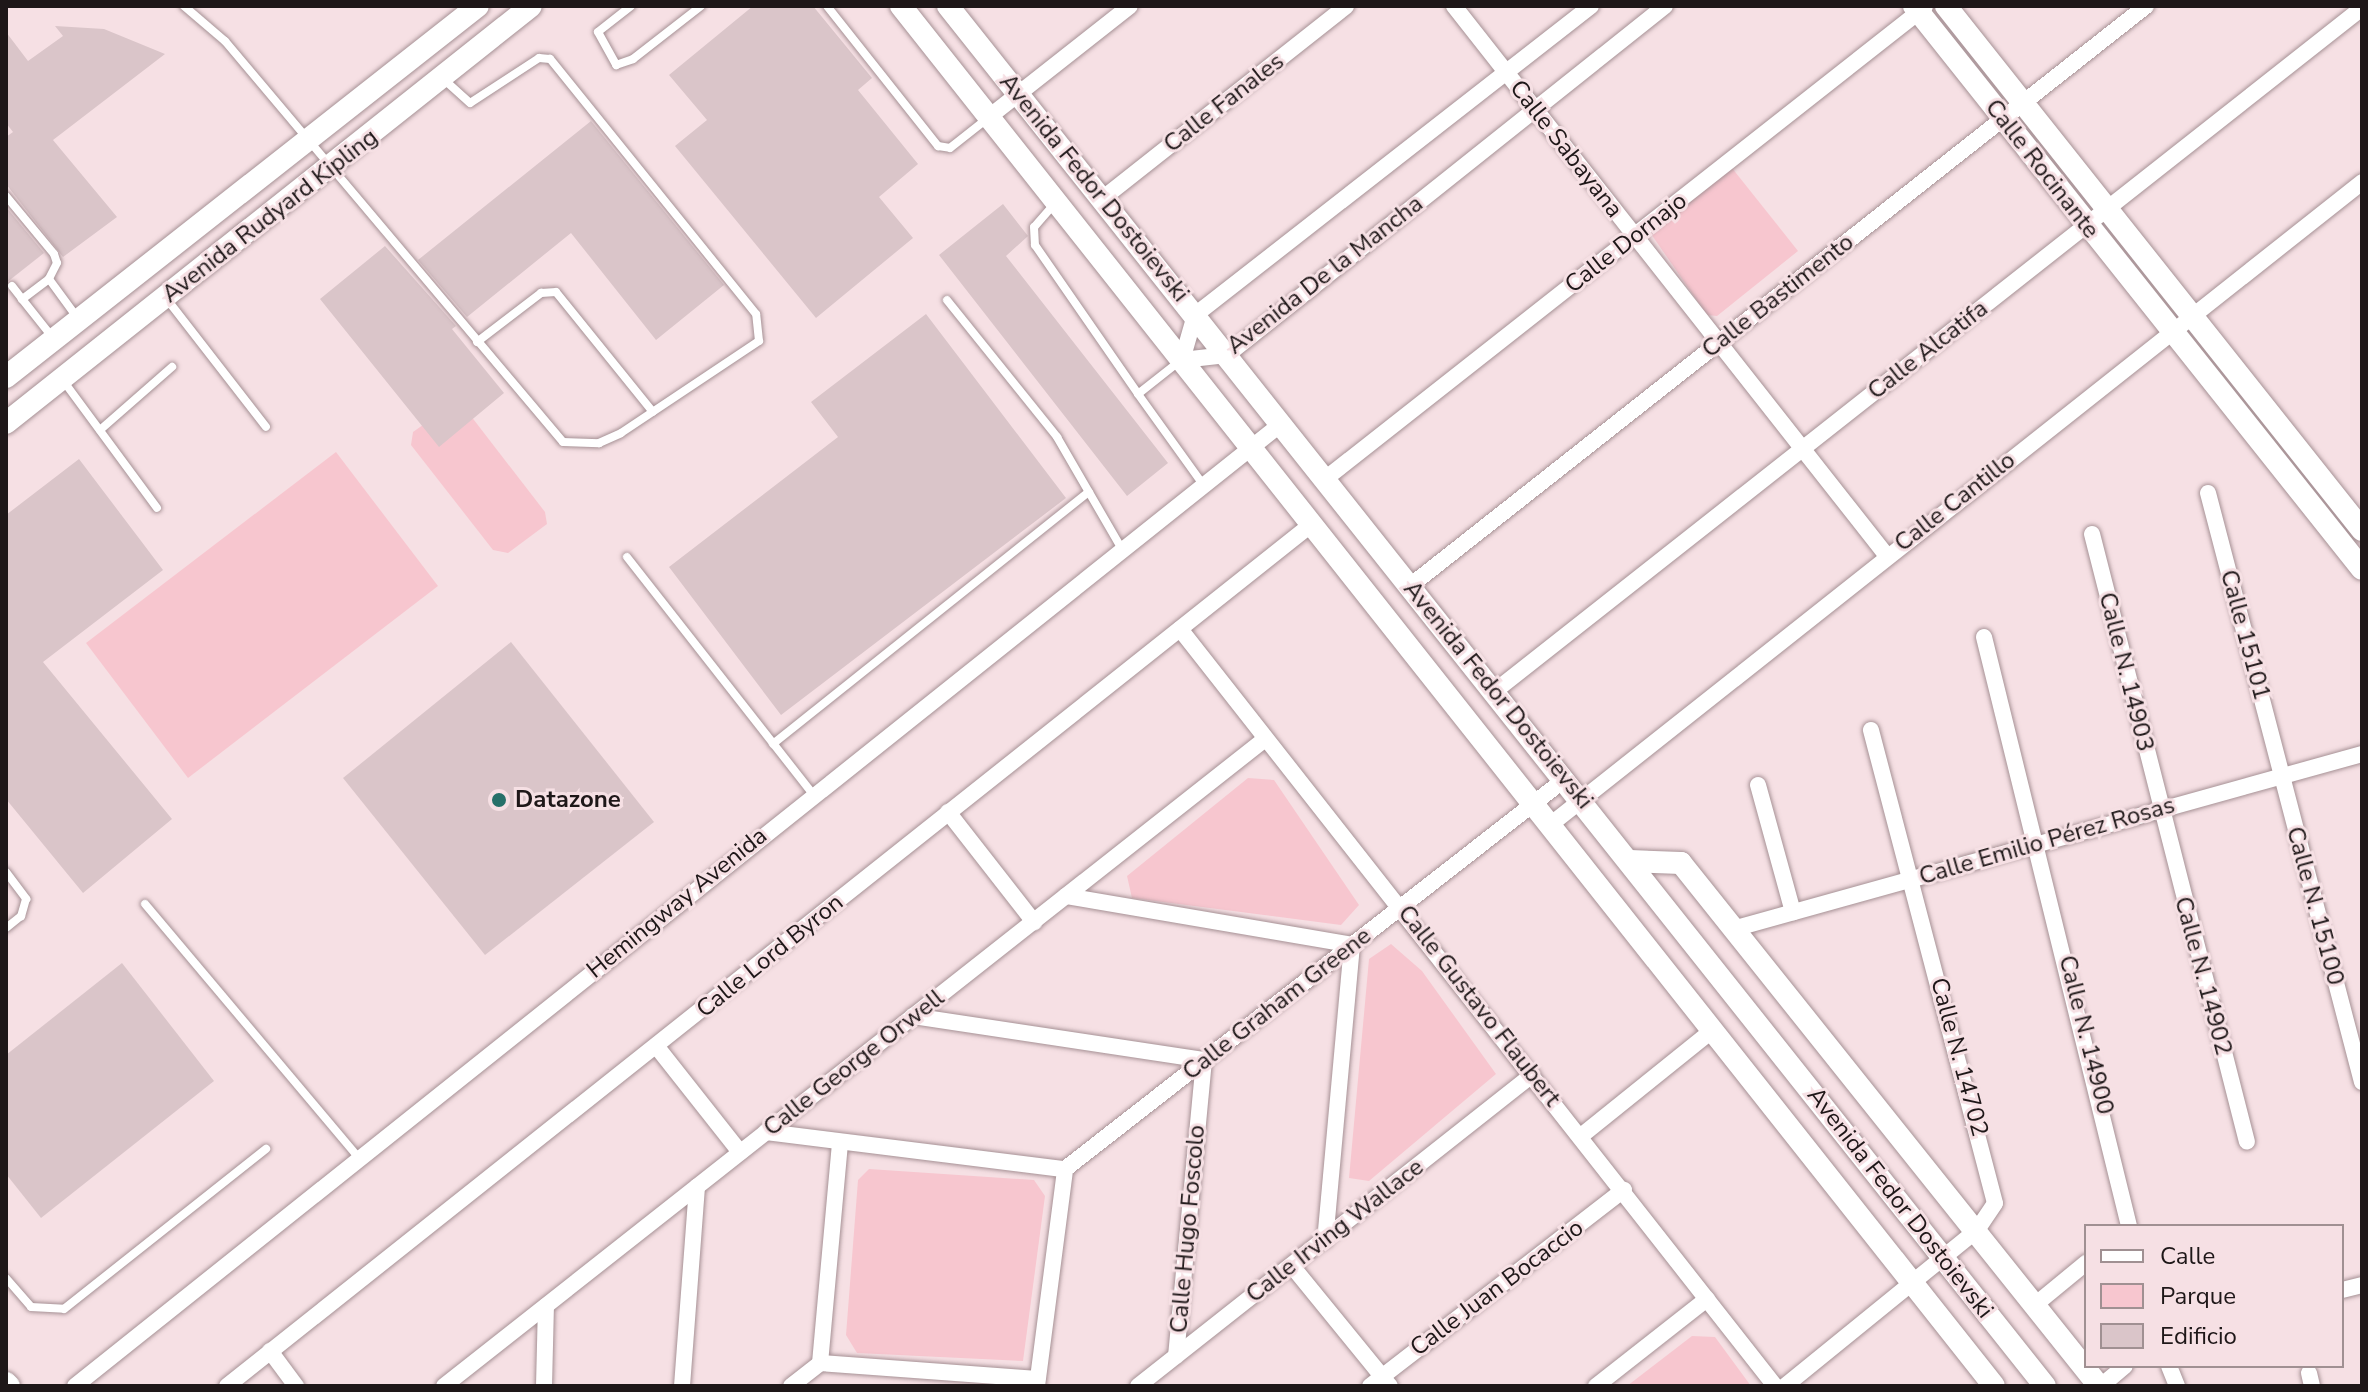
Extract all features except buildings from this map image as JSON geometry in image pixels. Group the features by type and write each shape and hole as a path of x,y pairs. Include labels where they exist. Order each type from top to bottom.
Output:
{"main road":[{"name":"Avenida Rudyard Kipling","path":"6,377 478,6"},
{"name":"Avenida Rudyard Kipling","path":"6,423 531,6"},
{"name":"Avenida Fedor Dostoievski","path":"901,6 1994,1386"},
{"name":"Avenida Fedor Dostoievski","path":"948,6 2045,1386"},
{"name":"Calle Rocinante","path":"1946,6 2087,225 2362,569"},
{"name":"Calle Rocinante","path":"1920,8 2105,210 2362,531"},
{"path":"1630,861 1681,863 2084,1366"},
{"path":"2086,1368 2100,1386"}],"street":[{"path":"989,117 1130,6"},
{"name":"Calle Fanales","path":"1102,199 1346,6"},
{"name":"Calle Sabayana","path":"1454,6 1887,556"},
{"name":"Avenida De la Mancha","path":"1591,6 1195,315 1182,360 1227,355 1665,6"},
{"name":"Calle Bastimento","path":"1410,586 2146,6"},
{"name":"Calle Dornajo","path":"1325,479 1920,8"},
{"name":"Calle Alcatifa","path":"1495,691 2362,8"},
{"name":"Calle Cantillo","path":"1550,825 2188,316 2362,182"},
{"name":"Hemingway Avenida","path":"75,1386 813,794 1253,450 1281,424"},
{"name":"Calle 15101","path":"2208,493 2281,776"},
{"name":"Calle Lord Byron","path":"227,1386 1312,524"},
{"path":"2339,539 2362,531"},
{"name":"Calle N. 14903","path":"2092,534 2160,810"},
{"name":"Calle Gustavo Flaubert","path":"1180,629 1402,907 1775,1386"},
{"name":"Calle N. 14900","path":"1984,637 2129,1224"},
{"name":"Calle N. 14702","path":"1871,730 1993,1182 1992,1214 1977,1230"},
{"name":"Calle George Orwell","path":"444,1386 1265,739"},
{"name":"Calle Emilio Pérez Rosas","path":"1733,929 2362,754"},
{"name":"Calle N. 15100","path":"2281,776 2362,1082"},
{"name":"Calle Graham Greene","path":"1065,1169 1565,779"},
{"path":"1758,785 1793,912"},
{"name":"Calle N. 14902","path":"2160,810 2247,1142"},
{"path":"948,812 1034,922"},
{"path":"1066,896 1352,945 1325,1240"},
{"path":"913,1016 1204,1060"},
{"path":"1581,1136 1713,1030"},
{"path":"657,1047 740,1152"},
{"name":"Calle Hugo Foscolo","path":"1176,1356 1204,1060"},
{"name":"Calle Irving Wallace","path":"1138,1386 1532,1075"},
{"path":"766,1132 840,1144 1065,1169 1037,1383 820,1363 791,1386"},
{"path":"820,1363 840,1144"},
{"path":"682,1386 697,1187"},
{"name":"Calle Juan Bocaccio","path":"1380,1383 1624,1190"},
{"path":"1785,1386 1977,1230"},
{"path":"2036,1304 2084,1265"},
{"path":"1292,1266 1380,1383"},
{"path":"1596,1386 1707,1299"},
{"path":"544,1386 546,1306"},
{"path":"270,1351 296,1386"},
{"path":"2100,1386 2122,1368"}],"lane":[{"path":"184,6 225,41 328,170 563,442 599,443 653,412 759,341 756,314 550,59 539,58 470,103 442,78"},
{"path":"631,6 598,32 616,65 633,59 701,6"},
{"path":"827,6 938,146 950,148 989,117"},
{"path":"6,196 57,258 49,279 22,299"},
{"path":"1056,202 1034,227 1035,245 1204,486"},
{"path":"49,279 79,320"},
{"path":"12,286 54,340"},
{"path":"477,342 541,293 556,292 653,412"},
{"path":"166,298 266,427"},
{"path":"947,300 1030,399 1123,551"},
{"path":"1138,394 1182,360"},
{"path":"100,430 172,367"},
{"path":"62,379 157,508"},
{"path":"773,744 1089,492"},
{"path":"627,557 813,794"},
{"path":"6,872 26,899 21,916 6,928"},
{"path":"145,904 360,1159"},
{"path":"6,1278 31,1307 64,1309 266,1149"}],"green space":[{"path":"1732,168 1798,251 1717,316 1707,315 1649,231"},
{"path":"451,405 464,407 545,512 547,524 508,553 493,550 411,445 413,432"},
{"path":"336,452 438,586 188,778 86,643"},
{"path":"1248,778 1274,780 1359,905 1341,925 1132,898 1127,876"},
{"path":"1391,944 1422,971 1496,1074 1369,1181 1349,1178 1369,959"},
{"path":"869,1169 1034,1180 1045,1196 1023,1361 857,1353 846,1335 858,1180"},
{"path":"1692,1336 1715,1337 1751,1386 1627,1386"}],"place":[{"name":"Datazone","path":"499,800"}]}
